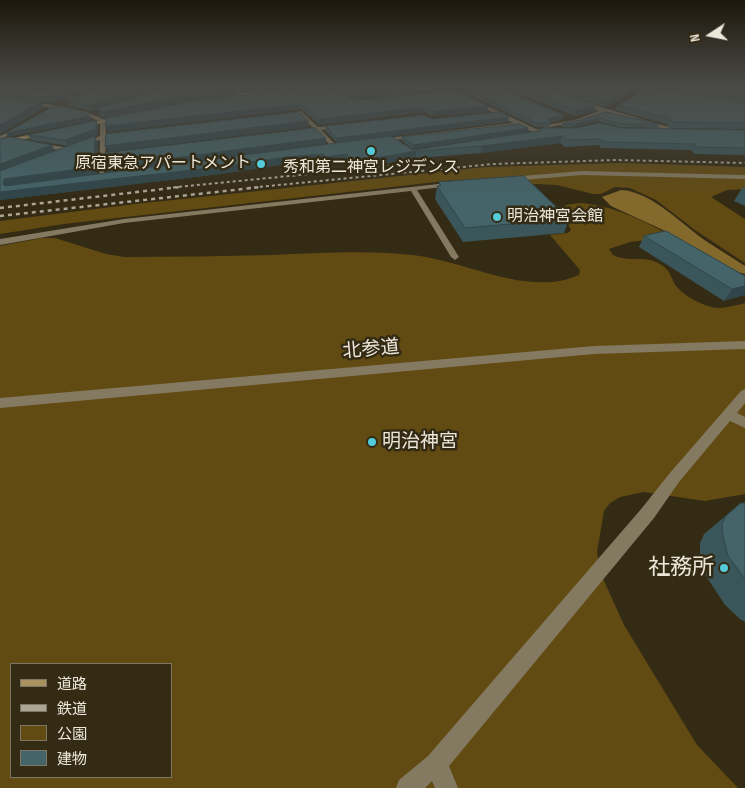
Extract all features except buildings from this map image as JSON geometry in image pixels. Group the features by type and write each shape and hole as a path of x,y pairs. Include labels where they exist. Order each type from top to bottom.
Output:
{"main road":[{"path":"73,126 83,124"},
{"path":"50,130 14,140 0,140 50,130"}],"street":[{"path":"101,124 102,156 98,179 111,178"},
{"path":"312,124 335,147"},
{"path":"373,142 518,124 539,132 565,131"},
{"path":"530,129 560,124"},
{"path":"652,124 679,131"},
{"path":"0,140 25,125"},
{"path":"298,132 346,126"},
{"path":"527,136 536,134 527,130 530,129"},
{"path":"656,131 689,131"},
{"path":"52,156 103,136 128,133"},
{"path":"392,139 399,144"},
{"path":"14,140 71,150"},
{"path":"325,148 344,146"},
{"path":"102,156 112,155"},
{"path":"497,180 582,173 745,177"},
{"path":"0,242 124,221 469,183"},
{"path":"413,189 455,256"},
{"name":"北参道","path":"0,402 558,352 745,345"},
{"path":"407,788 436,764 642,520 745,394"},
{"path":"728,414 745,423"},
{"path":"436,764 447,788"}],"green space":[{"path":"622,163 745,167 745,189 727,190 711,197 745,219 745,263 695,230 656,200 630,188 615,187 601,194 593,194 557,185 536,184 480,188 454,180 64,224 0,234 0,221 135,204 485,167"},
{"name":"明治神宮","path":"592,204 616,210 662,231 673,237 630,242 609,249 613,255 619,257 658,263 668,271 681,291 701,304 718,308 745,303 745,494 705,501 644,492 620,497 610,503 604,511 597,552 600,572 624,625 697,745 738,788 0,788 0,246 42,238 55,238 106,254 124,257 342,252 395,253 432,258 517,280 559,281 579,275 580,270 550,235 568,233 571,230 561,210 566,205"}],"shaded area":[{"path":"621,190 644,196 656,203 699,236 745,266 745,274 725,268 661,229 611,206 602,197"}],"railway":[{"path":"248,188 493,164 615,160 745,163"},
{"path":"167,188 391,166"},
{"path":"0,208 180,187"},
{"path":"0,216 261,187"}],"place":[{"name":"秀和第二神宮レジデンス","path":"371,151"},
{"name":"原宿東急アパートメント","path":"261,164"},
{"name":"明治神宮会館","path":"497,217"},
{"name":"明治神宮","path":"372,442"},
{"name":"社務所","path":"724,568"}]}
